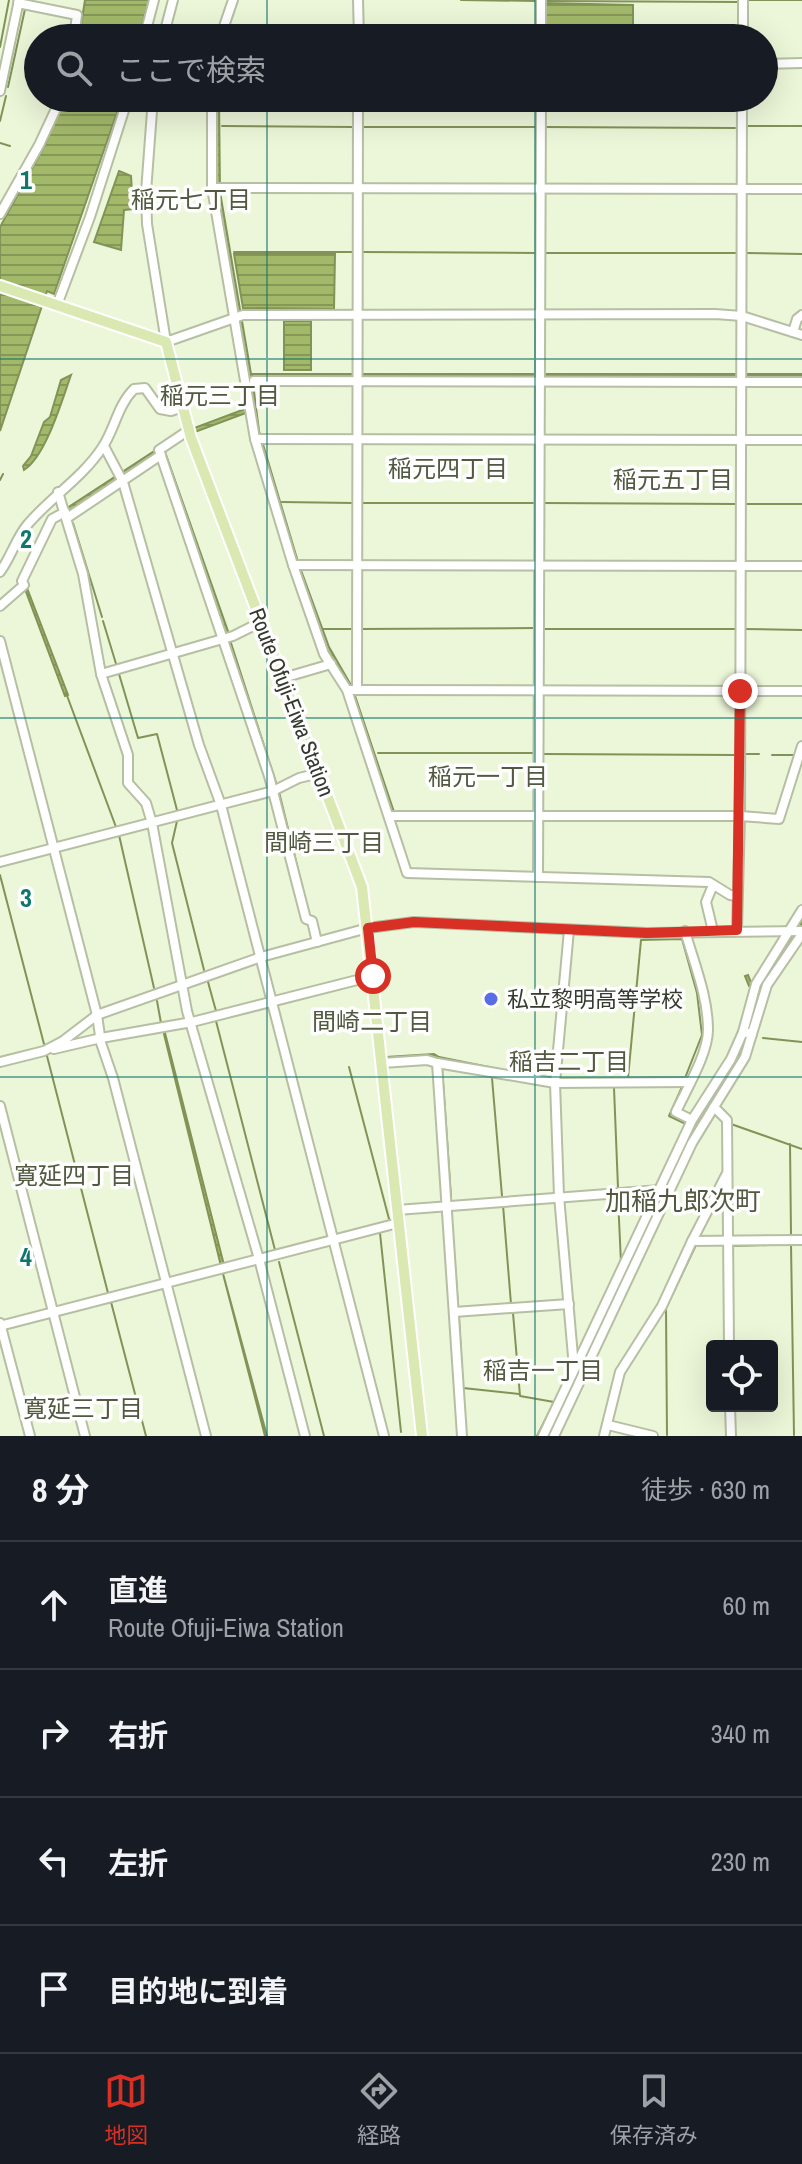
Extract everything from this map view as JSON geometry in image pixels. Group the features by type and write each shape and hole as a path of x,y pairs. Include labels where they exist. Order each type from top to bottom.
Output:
{"main road":[{"path":"0,286 166,342"},
{"name":"Route Ofuji-Eiwa Station","path":"166,342 189,430 362,887 422,1436"}],"street":[{"path":"148,24 154,0"},
{"path":"167,24 173,0"},
{"path":"225,24 233,0"},
{"path":"358,0 359,24"},
{"path":"541,0 541,24"},
{"path":"743,0 743,24"},
{"path":"0,91 19,1 77,15 76,24"},
{"path":"778,64 802,63"},
{"path":"0,214 54,112"},
{"path":"57,305 90,217 124,112"},
{"path":"152,112 146,192 147,224 166,342 237,317 358,313 742,316 798,334 797,319 802,315"},
{"path":"213,112 216,188 249,410 324,654 352,690"},
{"path":"358,112 357,564 352,690 407,873 709,882 737,896"},
{"path":"538,877 541,112"},
{"path":"737,930 742,112"},
{"path":"216,188 802,189"},
{"path":"254,381 741,378 802,382"},
{"path":"0,572 25,526 87,468 104,446 124,400 134,389 145,388 160,409 171,411 183,407"},
{"path":"189,430 159,450 276,790 306,919 312,921 317,942"},
{"path":"259,439 802,440"},
{"path":"104,446 121,477 199,745 221,805 384,1436"},
{"path":"0,606 24,585 22,581 52,519 66,515 121,477 161,455"},
{"path":"58,492 83,574 101,674 128,755 128,783 146,803 152,823 187,1011 259,1259 305,1436"},
{"path":"296,565 802,566"},
{"path":"101,674 224,639 261,622"},
{"path":"0,641 206,1436"},
{"path":"283,678 331,664"},
{"path":"352,690 802,691"},
{"path":"389,816 740,816 779,819 802,746"},
{"path":"0,862 276,790 299,778 320,773"},
{"path":"713,885 706,902 713,931"},
{"path":"543,1436 692,1120 747,1033 767,985 797,932 802,910"},
{"path":"44,1051 63,1041 97,1015 261,957 368,928 414,922 647,933 797,932"},
{"path":"569,930 555,1083 559,1196 574,1369"},
{"path":"685,931 703,991 708,1032 702,1054 676,1112 692,1120"},
{"path":"554,1436 692,1143 745,1057 755,986 782,941 797,932"},
{"path":"0,1062 101,1038 192,1022 373,976"},
{"path":"382,1063 427,1060 555,1083 690,1082"},
{"path":"440,1064 462,1436"},
{"path":"0,1106 85,1436"},
{"path":"714,1107 727,1120 729,1340"},
{"path":"604,1436 620,1372 662,1306 726,1175"},
{"path":"397,1210 660,1190"},
{"path":"30,1436 0,1325 398,1223"},
{"path":"692,1241 802,1240"},
{"path":"454,1312 569,1304"},
{"path":"730,1412 731,1436"},
{"path":"608,1425 653,1436"}],"shaded area":[{"path":"85,0 149,0 142,24 81,24"},
{"path":"544,3 633,5 633,24 544,24"},
{"path":"58,112 117,112 54,294 47,291 0,431 0,227 45,145"},
{"path":"215,112 219,112 220,192 251,374 802,374 802,379 253,384 259,431 298,562 329,647 352,687 394,812 391,812 350,688 326,648 295,560 251,411 195,432 194,428 253,406 216,184"},
{"path":"119,171 131,176 133,209 124,210 121,250 94,242"},
{"path":"234,254 335,254 334,309 243,308"},
{"path":"284,321 311,321 311,370 284,370"},
{"path":"71,375 46,440 24,470 23,466 31,456 44,422 50,417 61,380"},
{"path":"153,452 155,455 69,512 67,508"},
{"path":"165,452 229,634 226,636 163,456"},
{"path":"27,588 68,695 65,696"},
{"path":"230,640 279,792 309,914 227,641"},
{"path":"802,921 789,948 768,977 742,1057 707,1113 550,1436 547,1436 690,1132 739,1052 758,989 749,986 745,976 748,975 752,985 767,972"},
{"path":"164,1034 224,1265 221,1266"},
{"path":"434,1054 549,1079 444,1059 387,1060 387,1057"},
{"path":"222,1270 267,1436 265,1436"}],"waterway":[{"path":"0,47 9,0"},
{"path":"461,0 537,1"},
{"path":"746,0 802,0"},
{"path":"545,1 739,2"},
{"path":"8,87 25,9"},
{"path":"0,121 6,96"},
{"path":"222,126 353,127"},
{"path":"746,126 802,126"},
{"path":"362,127 536,127"},
{"path":"544,127 735,128"},
{"path":"0,143 10,146"},
{"path":"234,252 354,252"},
{"path":"362,252 535,253"},
{"path":"545,253 736,253"},
{"path":"746,253 802,254"},
{"path":"0,480 3,474"},
{"path":"282,502 352,503"},
{"path":"362,503 535,503"},
{"path":"543,503 735,504"},
{"path":"744,504 802,504"},
{"path":"73,523 102,617"},
{"path":"103,621 117,667"},
{"path":"360,629 535,628"},
{"path":"322,629 354,629"},
{"path":"542,629 736,629"},
{"path":"744,629 802,630"},
{"path":"119,674 138,738 157,734 177,810"},
{"path":"66,693 116,827"},
{"path":"378,753 534,753"},
{"path":"544,754 735,755"},
{"path":"745,754 759,754"},
{"path":"772,755 794,755"},
{"path":"177,821 172,843 204,970"},
{"path":"119,835 154,988"},
{"path":"0,875 44,1044"},
{"path":"628,1078 641,940 682,939 697,993 702,1035 685,1078"},
{"path":"208,982 216,1011"},
{"path":"157,1001 161,1023"},
{"path":"567,1003 634,1006"},
{"path":"216,1021 275,1250"},
{"path":"763,1038 802,1042"},
{"path":"47,1056 108,1293"},
{"path":"349,1067 389,1219"},
{"path":"442,1067 451,1198"},
{"path":"492,1078 502,1196"},
{"path":"657,1185 686,1124 669,1116 682,1087"},
{"path":"614,1088 618,1188"},
{"path":"731,1124 802,1149"},
{"path":"790,1144 791,1235"},
{"path":"618,1198 621,1263"},
{"path":"503,1205 511,1304"},
{"path":"451,1211 458,1306"},
{"path":"380,1233 401,1432"},
{"path":"791,1244 794,1435"},
{"path":"731,1246 802,1244"},
{"path":"667,1435 666,1308 696,1245 724,1245"},
{"path":"279,1262 324,1436"},
{"path":"111,1302 146,1436"},
{"path":"513,1313 520,1396 554,1402"},
{"path":"459,1318 463,1388 519,1394"},
{"path":"537,1436 565,1380"}],"place":[{"name":"私立黎明高等学校","path":"491,999"}],"district":[{"name":"稲元七丁目","path":"191,199"},
{"name":"稲元三丁目","path":"220,395"},
{"name":"稲元四丁目","path":"448,468"},
{"name":"稲元五丁目","path":"673,479"},
{"name":"稲元一丁目","path":"488,776"},
{"name":"間崎三丁目","path":"324,842"},
{"name":"間崎二丁目","path":"372,1021"},
{"name":"稲吉二丁目","path":"569,1061"},
{"name":"寛延四丁目","path":"74,1175"},
{"name":"加稲九郎次町","path":"683,1200"},
{"name":"稲吉一丁目","path":"543,1370"},
{"name":"寛延三丁目","path":"83,1408"}],"route":[{"path":"373,976 368,928 381,925 414,922 647,933 737,930 740,691"}]}
